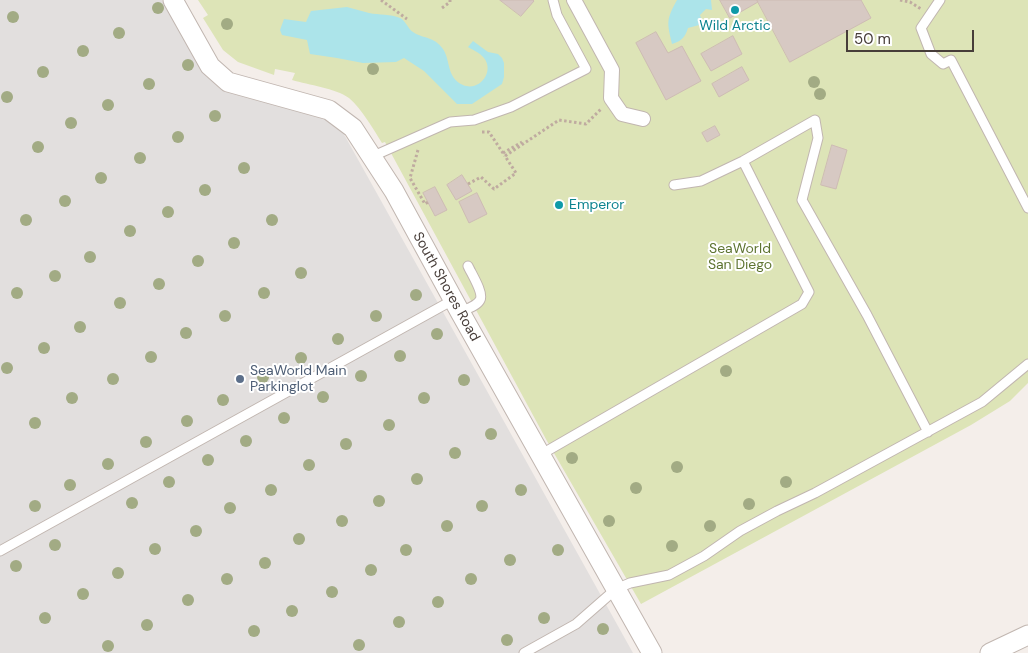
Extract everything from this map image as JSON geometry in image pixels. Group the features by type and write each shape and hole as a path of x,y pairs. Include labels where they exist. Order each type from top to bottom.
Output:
{"street":[{"name":"South Shores Road","path":"173,0 210,66 228,82 329,110 354,128 394,191 456,306 652,653"},
{"path":"574,0 612,70 611,98 622,114 643,119"},
{"path":"990,653 1028,635"}],"lane":[{"path":"371,157 450,122 474,120 511,107 586,69 557,15 553,0"},
{"path":"940,0 921,28 931,54 943,64 952,60 1028,208"},
{"path":"674,185 701,181 743,161 815,120 818,138 802,200 867,315 928,432"},
{"path":"540,455 802,304 809,292 743,161"},
{"path":"0,551 456,306 480,301 480,291 468,266"},
{"path":"524,653 576,624 616,589 630,583 669,575 704,556 740,531 815,493 982,402 1028,364"}],"path":[{"path":"381,0 408,19"},
{"path":"442,8 450,0"},
{"path":"900,0 910,2 930,15"},
{"path":"504,154 558,120 586,124 611,98"},
{"path":"468,184 481,177 494,189 516,173 489,132 480,132"},
{"path":"420,145 410,178 425,204 428,202"}],"green space":[{"name":"SeaWorld San Diego","path":"198,0 1028,0 1028,383 1010,401 971,425 641,604 547,441 385,142 382,143 367,119 349,98 329,89 292,80 295,73 275,69 274,75 238,62 223,50 203,18 208,15"}],"shaded area":[{"name":"SeaWorld Main Parkinglot","path":"0,0 162,0 200,68 207,77 220,86 320,117 335,123 341,129 633,653 0,653"}],"water":[{"path":"677,0 711,0 712,10 706,9 700,15 703,24 688,28 683,38 672,44 669,21"},
{"path":"347,7 402,19 413,32 440,45 454,78 463,85 469,86 475,86 480,83 488,69 484,58 468,47 473,41 488,52 498,54 502,58 504,77 502,84 472,104 457,104 424,71 404,58 396,62 363,63 310,54 307,40 282,35 280,30 284,19 306,22 311,11"}],"building":[{"path":"500,0 533,0 534,1 521,16"},
{"name":"Wild Arctic","path":"720,0 757,0 758,2 730,18"},
{"path":"757,0 861,0 871,18 790,62"},
{"path":"656,32 668,53 682,46 701,81 666,100 636,43"},
{"path":"733,36 742,54 711,71 701,54"},
{"path":"742,67 749,80 719,97 712,84"},
{"path":"715,126 720,135 707,142 702,133"},
{"path":"832,145 847,150 836,189 821,185"},
{"path":"462,175 472,191 456,200 447,185"},
{"path":"435,187 447,210 435,216 423,193"},
{"path":"477,193 487,214 469,223 459,202"}],"place":[{"name":"Wild Arctic","path":"735,10"},
{"name":"Emperor","path":"559,205"},
{"name":"SeaWorld Main Parkinglot","path":"240,379"}]}
